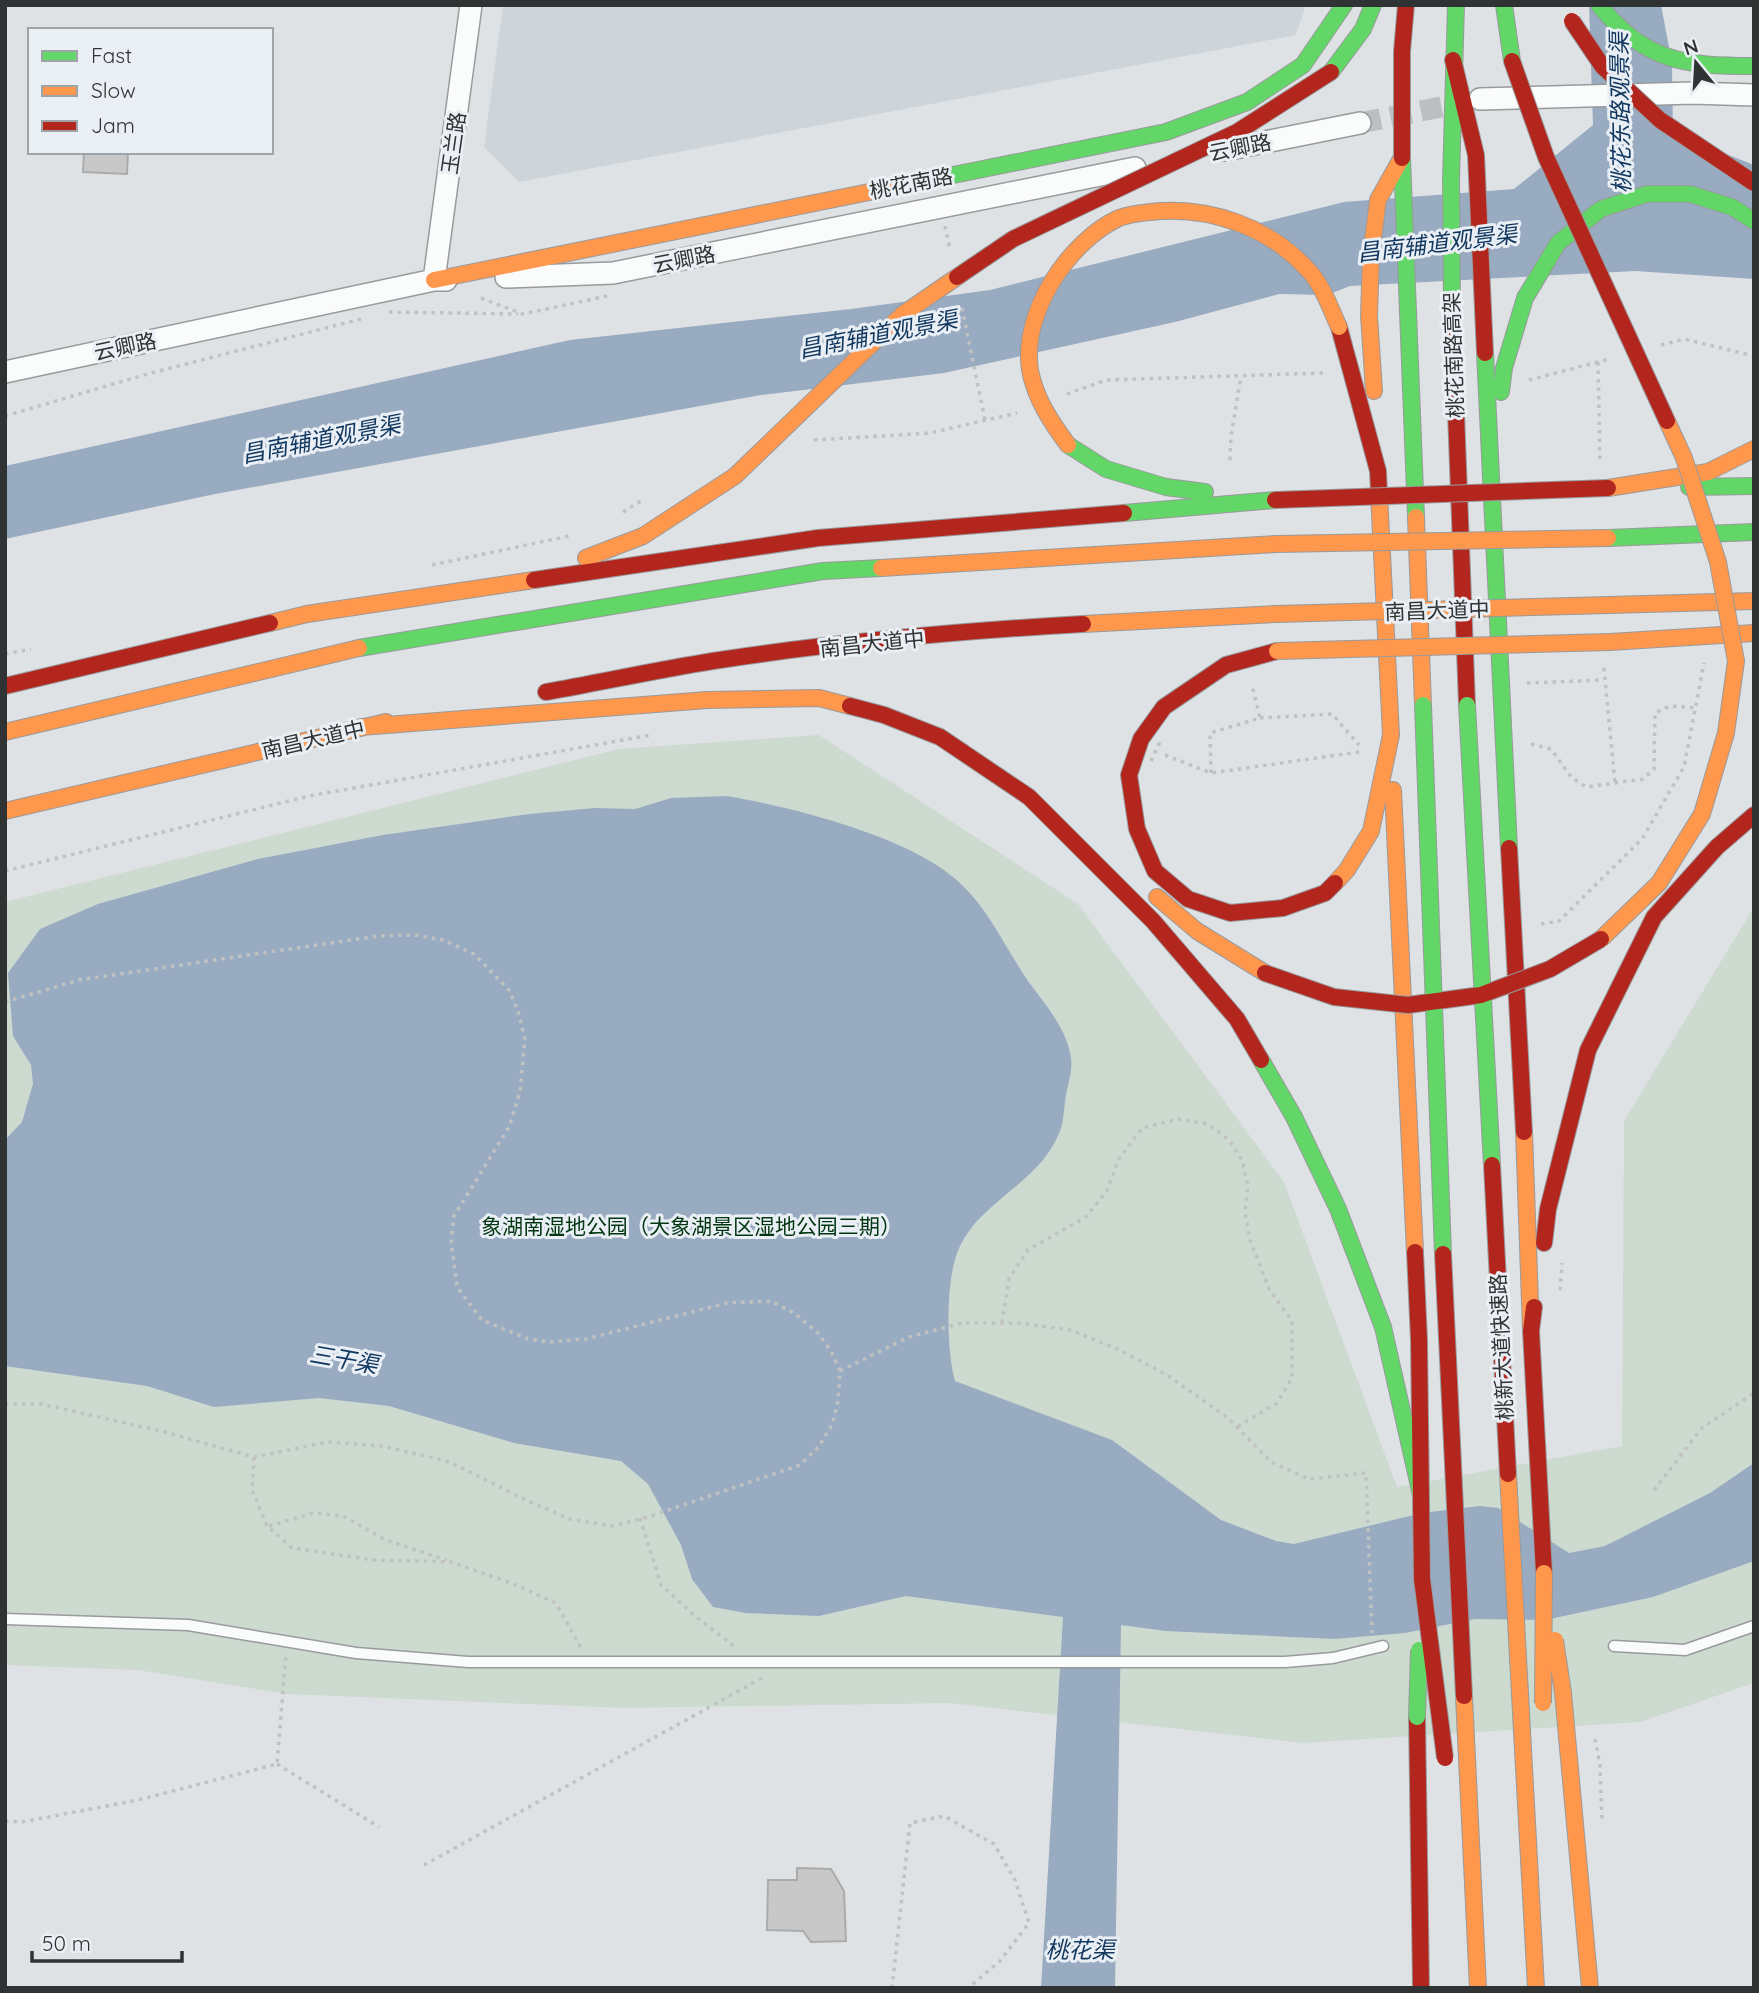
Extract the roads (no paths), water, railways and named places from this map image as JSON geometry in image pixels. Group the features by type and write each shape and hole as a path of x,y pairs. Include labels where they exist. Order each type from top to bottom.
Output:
{"main road":[{"name":"桃花南路","path":"434,280 1166,132 1247,102 1303,65 1343,5"},
{"path":"5,686 307,614 560,568 643,536 735,476 903,314 1013,239 1237,132 1331,72 1363,29 1373,5"},
{"name":"桃花南路高架","path":"1406,5 1402,51 1402,158 1407,313 1447,1353 1476,1988"},
{"name":"桃花南路高架","path":"1457,5 1453,60 1451,307 1467,705"},
{"path":"1148,889 1197,931 1265,973 1334,997 1408,1005 1480,995 1549,969 1602,938 1658,883 1702,814 1726,733 1736,661 1718,562 1684,458 1546,156 1512,61 1504,5"},
{"path":"1565,5 1572,21 1603,67 1660,120 1754,183"},
{"path":"1599,5 1609,20 1648,51 1696,65 1754,66"},
{"path":"1453,60 1476,155 1484,302 1492,526 1544,1573 1542,1725"},
{"path":"1402,158 1378,200 1371,255 1369,315 1419,1340 1422,1579 1417,1717 1421,1988"},
{"path":"1492,526 1497,421 1504,368 1525,298 1558,243 1601,209 1647,194 1690,194 1732,207 1754,221"},
{"path":"1275,500 1166,487 1106,469 1068,445 1049,420 1037,395 1029,358 1036,314 1056,271 1087,237 1120,217 1174,209 1199,210 1236,221 1276,242 1311,272 1339,327 1378,471"},
{"path":"1608,488 1708,472 1754,449"},
{"path":"307,614 818,538 1275,500 1608,488 1754,486"},
{"path":"5,732 344,651 823,571 1276,544 1608,538 1754,532"},
{"name":"南昌大道中","path":"5,811 361,727 713,661 883,641 1076,624 1276,614 1754,601"},
{"path":"1391,735 1371,831 1347,870 1325,893 1283,908 1230,913 1188,899 1156,871 1137,829 1129,775 1141,739 1164,707 1226,665 1277,651 1610,642 1754,633"},
{"path":"361,727 707,700 819,698 884,715 940,737 1029,797 1127,872"},
{"name":"桃新大道快速路","path":"1467,705 1537,1988"},
{"path":"1029,797 1153,921 1237,1020 1294,1117 1338,1209 1383,1327 1421,1495"},
{"path":"1531,1331 1548,1209 1588,1051 1654,917 1717,847 1754,815"},
{"path":"1544,1573 1563,1693 1590,1988"},
{"path":"1422,1579 1446,1770"},
{"path":"1537,1988 1541,1794"},
{"path":"1455,1838 1476,1988"}],"street":[{"name":"玉兰路","path":"434,280 471,5"},
{"path":"1480,99 1583,94 1754,94"},
{"name":"云卿路","path":"5,372 434,280 613,273 1360,123"}],"lane":[{"path":"5,1619 188,1625 356,1653 468,1662 1285,1662 1333,1658 1378,1648"},
{"path":"1614,1646 1685,1650 1754,1626"}],"water":[{"path":"1589,5 1661,5 1672,63 1673,133 1754,165 1754,279 1635,271 1350,286 1327,295 1279,294 1175,322 944,373 761,395 215,494 5,539 5,466 570,340 851,309 990,290 1344,202 1514,189 1593,125"},
{"path":"727,796 785,808 852,827 885,839 941,868 962,885 981,907 1054,1017 1069,1047 1071,1067 1062,1123 1053,1145 1026,1178 976,1222 962,1242 955,1259 948,1313 955,1381 1112,1440 1221,1520 1276,1541 1294,1544 1422,1513 1480,1506 1498,1508 1569,1553 1605,1546 1710,1493 1754,1463 1754,1561 1653,1597 1545,1620 1475,1619 1405,1633 1334,1639 1166,1631 1121,1625 1115,1988 1041,1988 1063,1617 906,1596 819,1616 746,1613 713,1607 692,1579 681,1545 648,1484 621,1461 514,1443 389,1406 319,1398 214,1407 147,1386 5,1366 5,1140 22,1122 33,1084 31,1065 13,1036 8,973 40,929 98,904 258,859 383,835 529,814 595,808 635,809 671,798"}],"tunnel":[{"path":"1360,123 1461,103"}],"water label":[{"name":"桃花东路观景渠","path":"1620,113"},
{"name":"昌南辅道观景渠","path":"1437,243"},
{"name":"昌南辅道观景渠","path":"878,334"},
{"name":"昌南辅道观景渠","path":"321,439"},
{"name":"三干渠","path":"344,1359"},
{"name":"桃花渠","path":"1080,1949"}],"park label":[{"name":"象湖南湿地公园（大象湖景区湿地公园三期）","path":"691,1226"}]}
